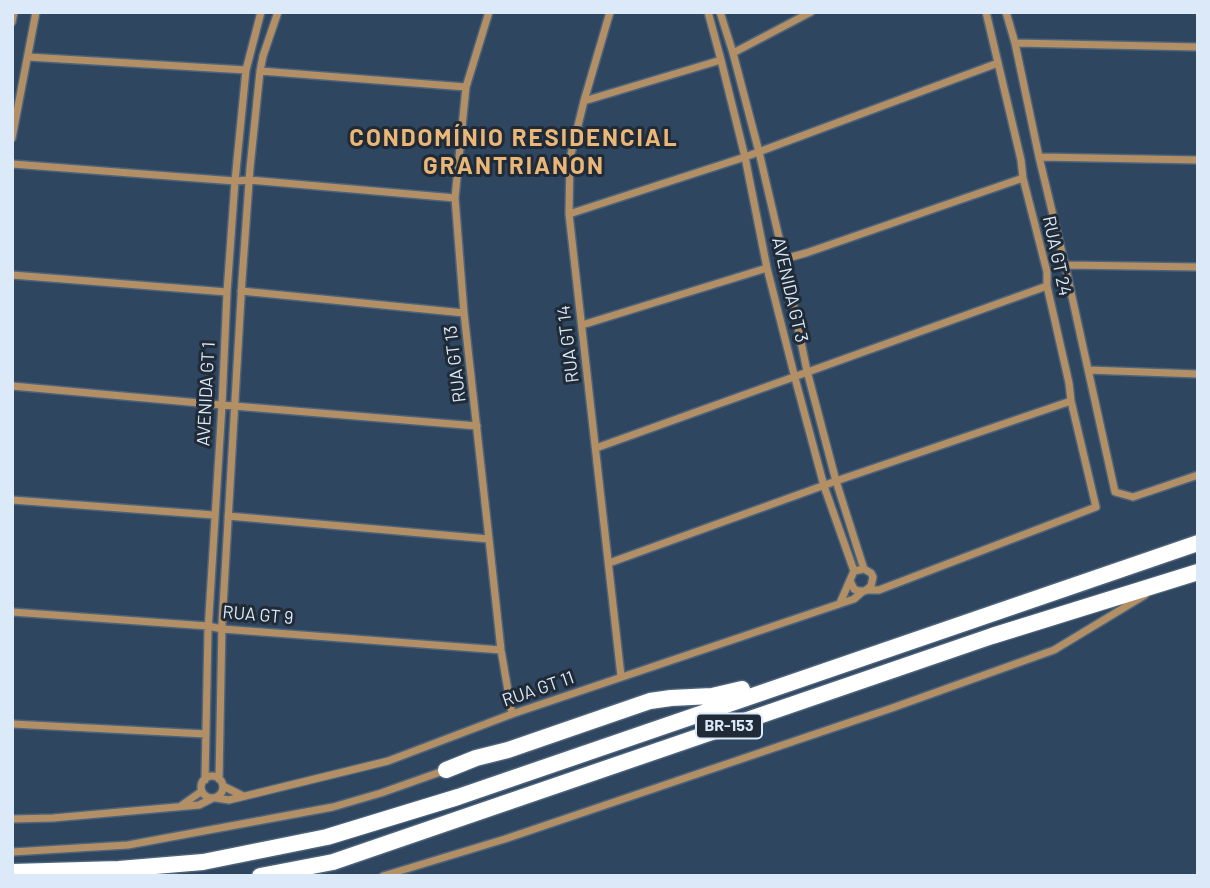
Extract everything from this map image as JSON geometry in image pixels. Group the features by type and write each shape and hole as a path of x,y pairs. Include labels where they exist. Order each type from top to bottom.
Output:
{"highway":[{"name":"BR-153","path":"12,872 119,869 203,862 327,837 458,796 1198,543"},
{"name":"BR-153","path":"260,876 333,862 992,636 1198,572"},
{"path":"446,770 650,701 776,687"},
{"path":"446,770 455,771 461,777 463,790 458,796"}],"street":[{"path":"12,22 14,12"},
{"path":"12,138 36,12"},
{"name":"AVENIDA GT 1","path":"205,780 208,626 235,181 246,70 261,12"},
{"name":"AVENIDA GT 1","path":"221,783 222,629 249,180 260,71 278,12"},
{"name":"RUA GT 13","path":"489,12 466,87 455,198 464,313 502,650 512,715"},
{"name":"RUA GT 14","path":"611,12 583,101 570,158 569,214 621,676"},
{"name":"AVENIDA GT 3","path":"708,12 722,60 767,268 795,378 824,486 854,571"},
{"name":"AVENIDA GT 3","path":"720,12 759,152 807,371 836,481 864,569"},
{"path":"733,53 811,12"},
{"name":"RUA GT 24","path":"986,12 1047,272 1047,286 1096,507"},
{"path":"1006,12 1115,492 1133,497 1198,475"},
{"path":"1015,43 1198,47"},
{"path":"28,57 246,70"},
{"path":"583,101 722,60"},
{"path":"569,214 745,157 998,64"},
{"path":"260,71 466,87"},
{"path":"1039,158 1198,160"},
{"path":"12,164 249,180 455,198"},
{"path":"784,259 1023,178"},
{"path":"1065,265 1198,267"},
{"path":"582,325 767,268"},
{"path":"12,275 227,292"},
{"path":"596,448 1047,286"},
{"path":"241,291 464,313"},
{"path":"1088,370 1198,374"},
{"path":"12,386 477,426"},
{"path":"609,563 836,481 1071,401"},
{"path":"12,500 214,515"},
{"name":"RUA GT 11","path":"12,819 199,805 213,798 229,800 388,761 621,676 854,599 865,591 879,590 1096,507"},
{"path":"228,516 489,539"},
{"path":"839,603 854,571 864,569 873,576 894,584"},
{"path":"850,581 854,589 865,591 872,586 873,576"},
{"path":"383,876 505,839 892,708 1054,650 1166,582"},
{"name":"RUA GT 9","path":"12,612 502,650"},
{"path":"12,724 206,734"},
{"path":"12,852 128,845 319,810 381,793 446,770"},
{"path":"221,783 220,795 213,798 205,796 202,783 212,777 244,796"},
{"path":"182,806 202,791"}],"district":[{"name":"CONDOMÍNIO RESIDENCIAL GRANTRIANON","path":"514,152"}]}
